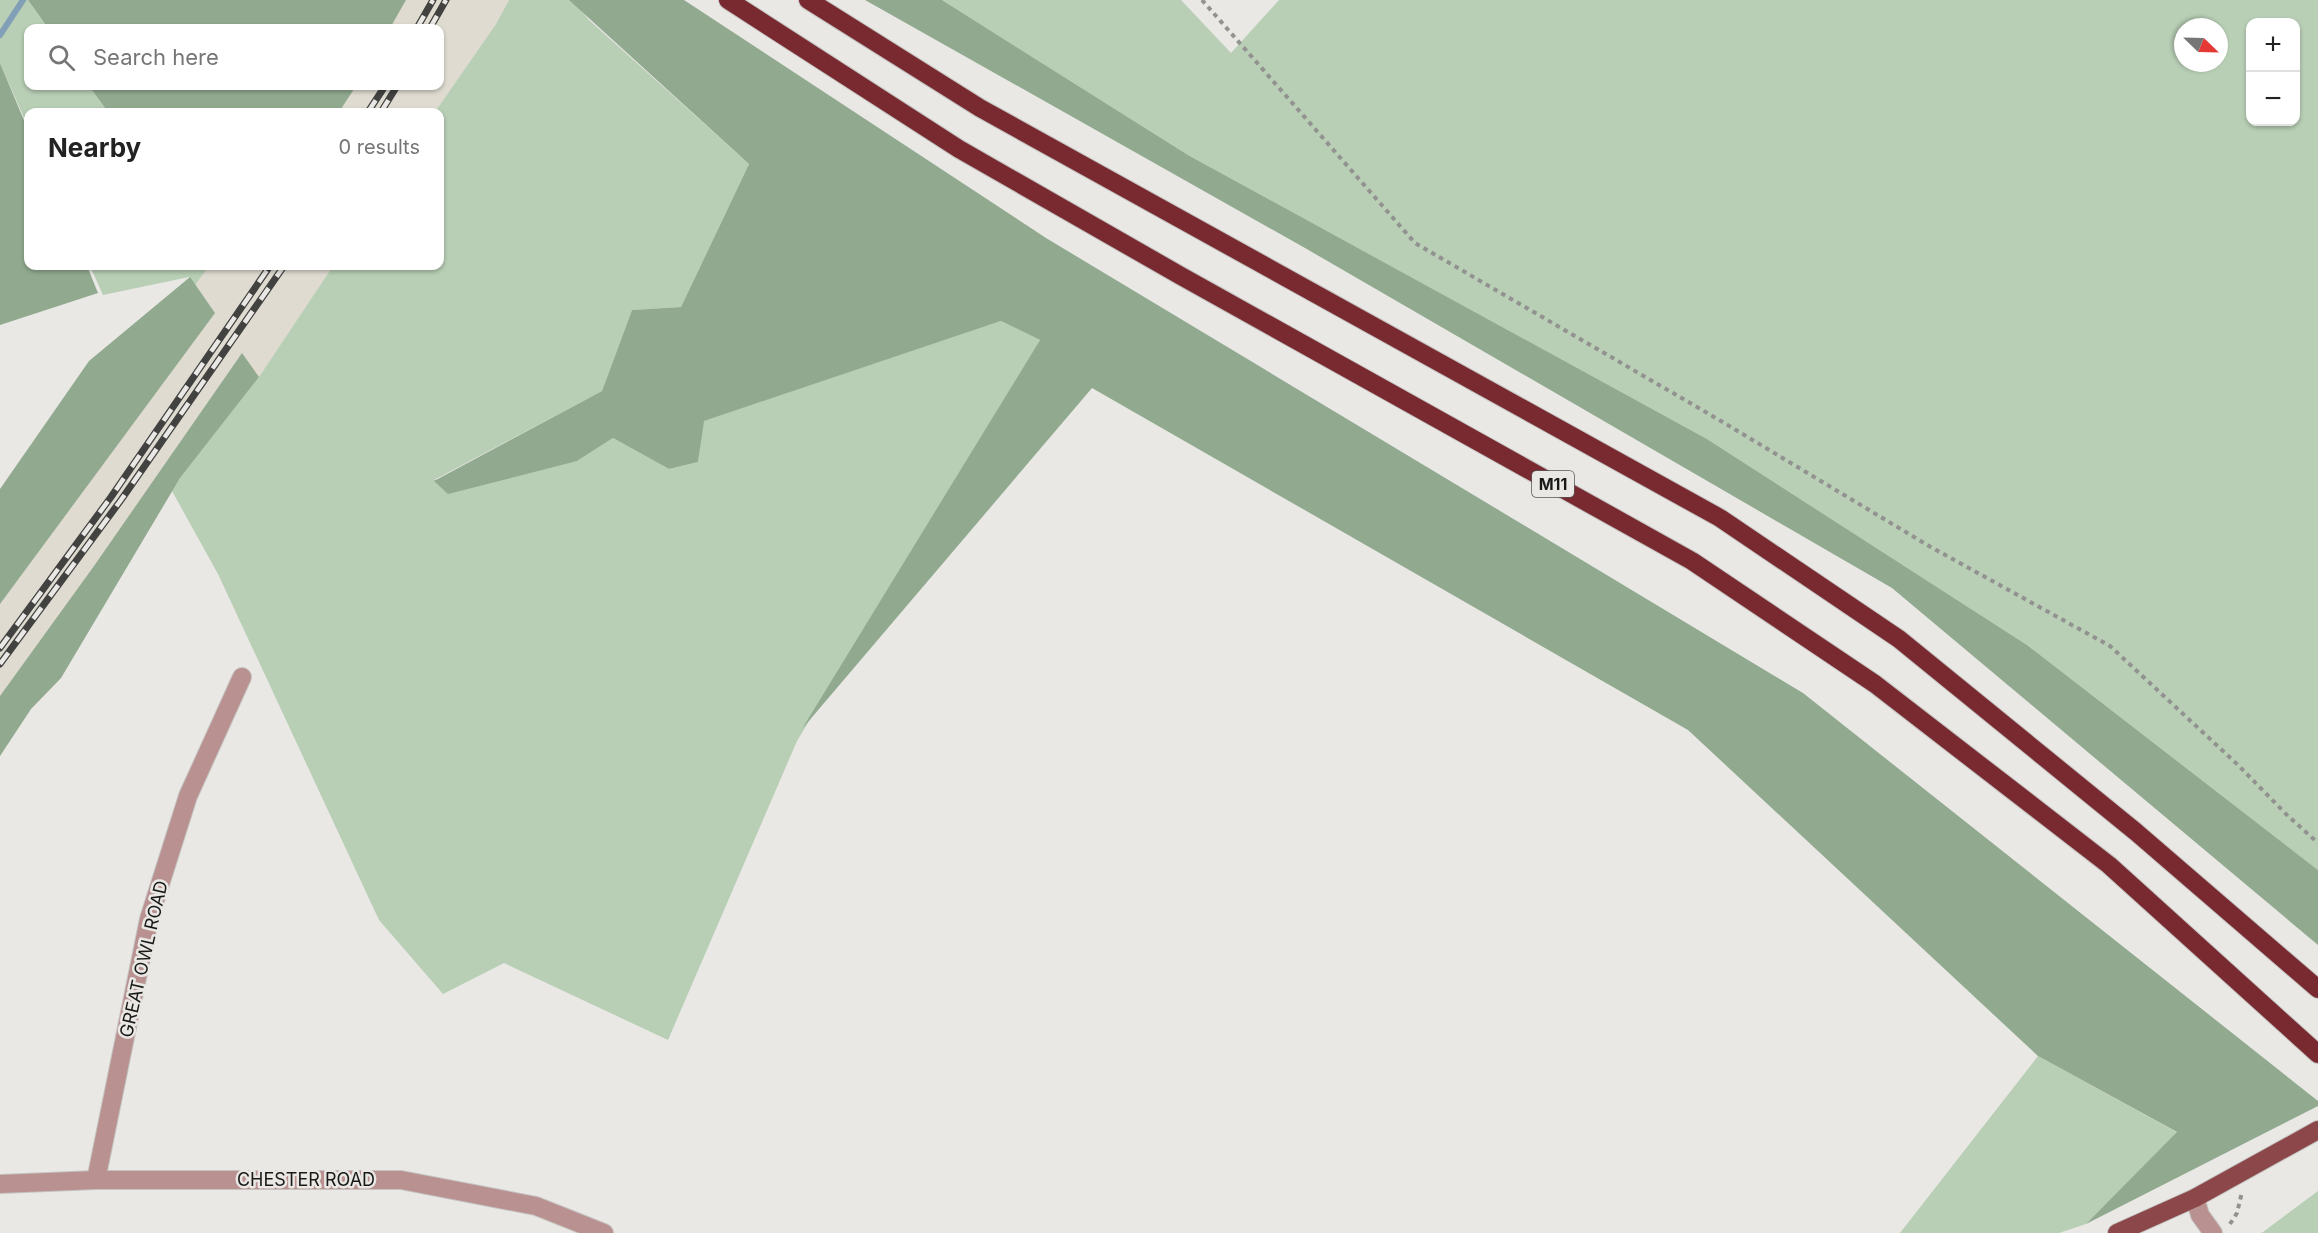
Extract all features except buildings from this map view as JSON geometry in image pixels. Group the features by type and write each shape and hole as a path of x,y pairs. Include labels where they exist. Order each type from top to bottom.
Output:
{"highway":[{"name":"M11","path":"728,0 959,149 1181,276 1692,561 1875,684 2109,865 2298,1035 2318,1056"},
{"path":"808,0 980,108 1720,518 1899,639 2136,832 2318,990"}],"main road":[{"path":"2117,1233 2195,1198 2242,1183 2318,1130"}],"street":[{"name":"GREAT OWL ROAD","path":"96,1180 149,919 188,796 242,677"},
{"name":"CHESTER ROAD","path":"0,1184 96,1180 401,1180 536,1206 604,1233"},
{"path":"2195,1198 2200,1215 2219,1232"}],"path":[{"path":"1202,0 1415,243 1722,421 1929,546 2110,646 2318,843"},
{"path":"2219,1232 2237,1213 2242,1183"}],"shaded area":[{"path":"324,0 509,0 496,24 438,108 279,108 289,90 444,90 444,24 315,24"},
{"path":"206,270 330,270 259,377 172,491 61,678 31,709 0,756 0,530"}],"green space":[{"path":"0,0 28,0 45,24 24,24 24,90 92,90 105,108 24,108 24,118 0,63"},
{"path":"28,0 406,0 392,24 45,24"},
{"path":"509,0 572,0 589,20 749,164 681,307 632,310 602,391 434,480 577,461 613,438 669,469 698,462 703,421 1001,321 1040,340 797,741 668,1040 504,963 443,994 379,920 218,574 172,491 259,377 330,270 444,270 444,108 438,108 496,24"},
{"path":"569,0 684,0 1046,238 1803,693 2318,1101 2318,1106 2086,1224 2177,1132 2038,1056 1688,730 1092,388 802,729 1040,340 1001,321 704,421 698,462 669,469 613,438 577,461 448,494 434,481 602,391 632,310 681,307 749,164"},
{"path":"865,0 942,0 1188,155 1707,439 2027,645 2318,870 2318,945 1892,588 1305,248"},
{"path":"942,0 1181,0 1231,53 1279,0 2318,0 2318,870 2027,645 1707,439 1188,155"},
{"path":"0,63 24,120 24,270 89,270 98,293 0,325"},
{"path":"92,90 353,90 342,108 105,108"},
{"path":"92,270 206,270 195,285 189,277 103,295"},
{"path":"190,277 215,313 0,604 0,489 89,361"},
{"path":"242,353 259,377 180,478 61,678 31,709 0,756 0,696 94,566"},
{"path":"2038,1056 2178,1133 2086,1224 2059,1233 1900,1233"},
{"path":"2318,1191 2318,1233 2261,1233 2263,1232"}],"waterway":[{"path":"0,35 23,0"}],"railway":[{"path":"419,24 433,0"},
{"path":"432,24 446,0"},
{"path":"371,108 382,90"},
{"path":"383,108 395,90"},
{"path":"0,648 111,497 267,270"},
{"path":"0,664 121,500 281,270"}]}
